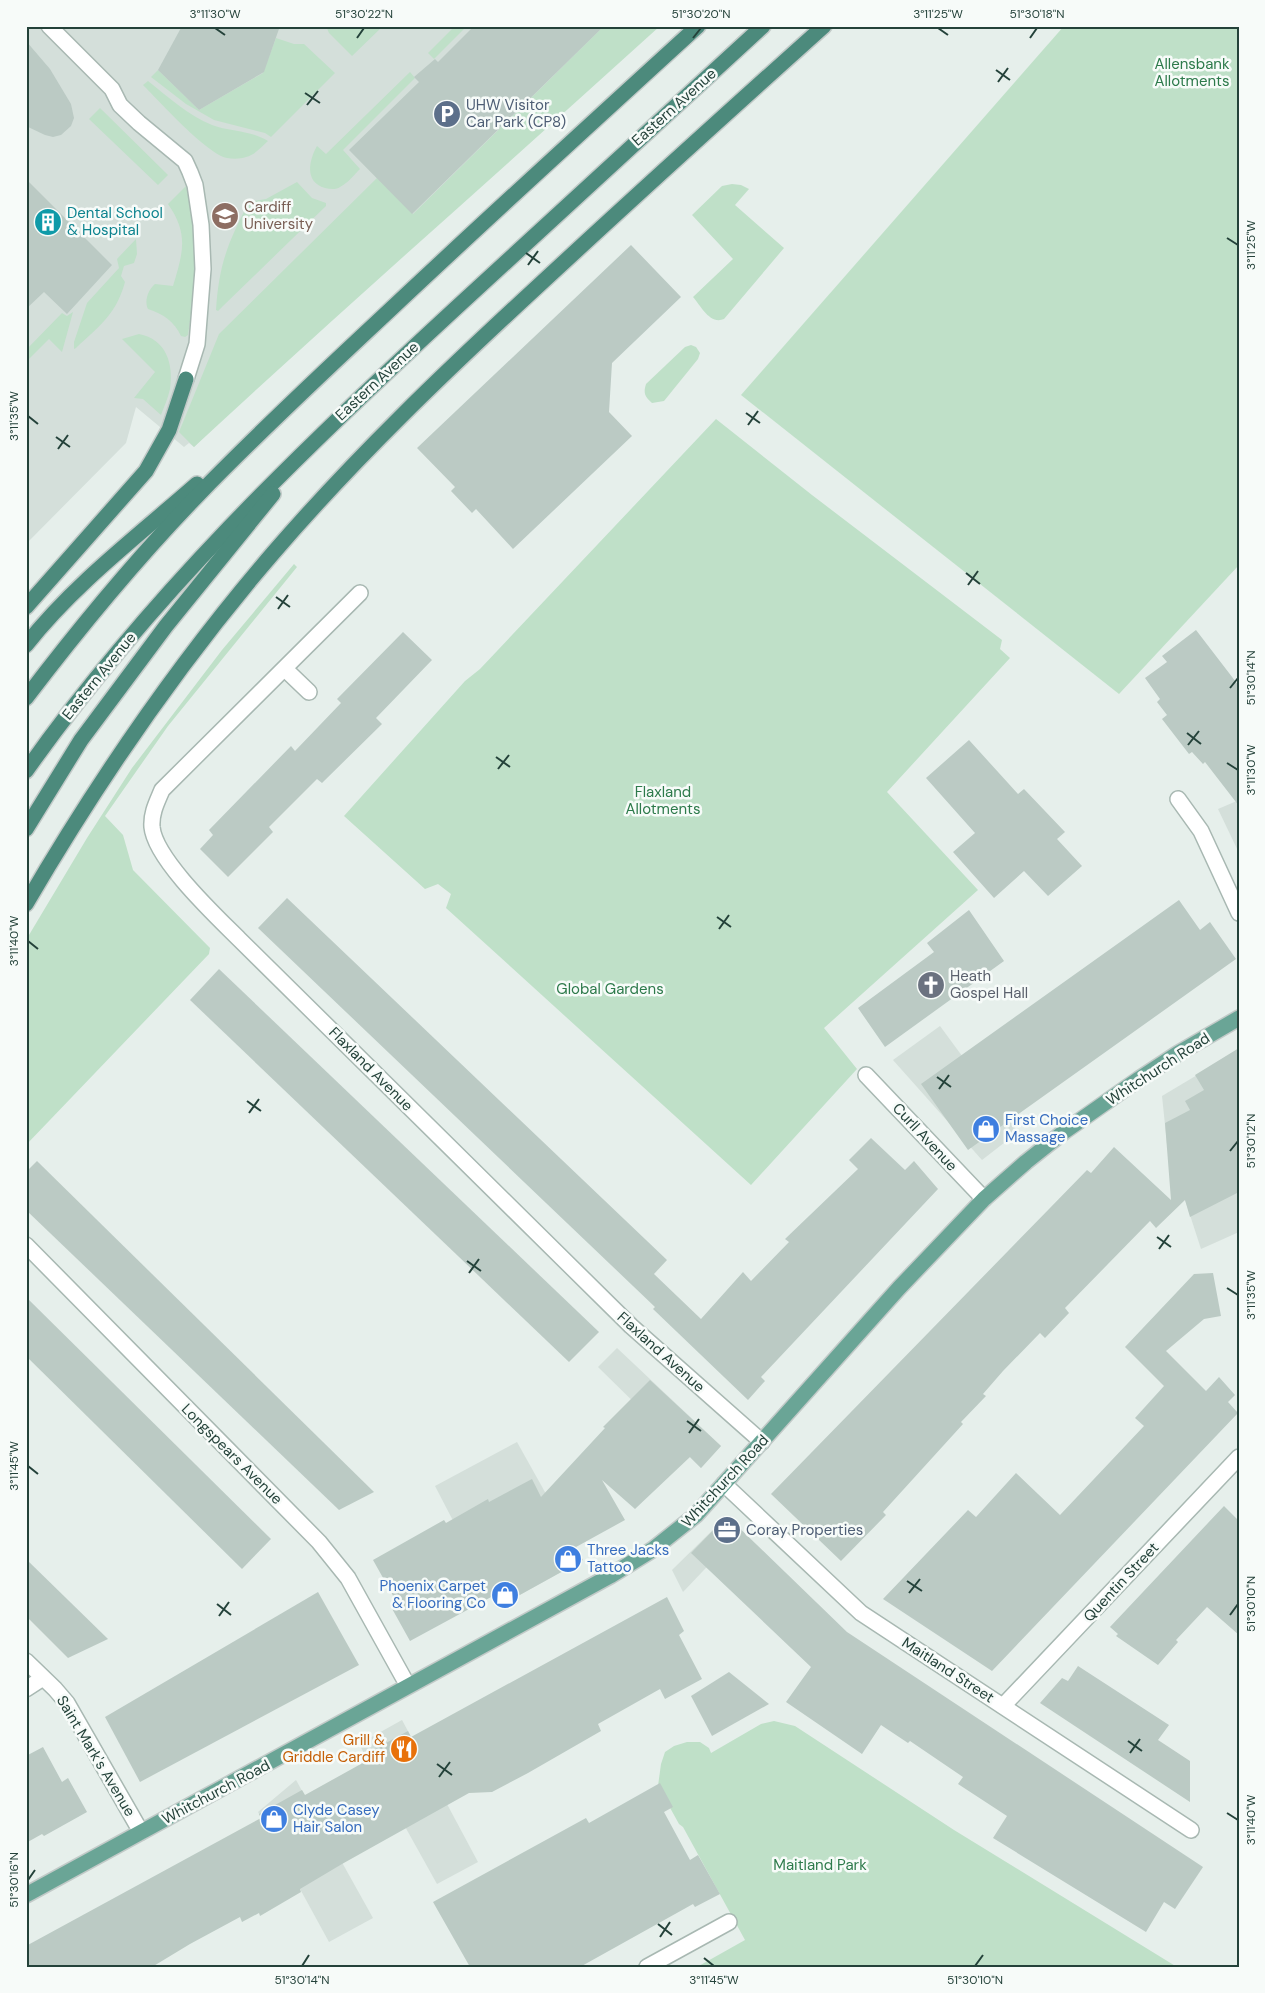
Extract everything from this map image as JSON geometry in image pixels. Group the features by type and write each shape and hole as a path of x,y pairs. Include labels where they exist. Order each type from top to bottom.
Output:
{"highway":[{"path":"26,698 68,643 127,573 198,495 294,399 496,210 698,26"},
{"name":"Eastern Avenue","path":"26,771 94,681 145,620 218,539 324,430 763,26"},
{"path":"26,904 102,780 153,704 274,552 328,492 452,366 629,202 824,26"},
{"path":"26,607 146,470 169,430 186,379"},
{"path":"26,645 44,622 89,578 294,399"},
{"path":"26,829 82,740 160,634 324,430"}],"main road":[{"name":"Whitchurch Road","path":"26,1895 610,1576 652,1550 696,1515 899,1288 984,1200 1026,1162 1065,1131 1169,1059 1239,1018"}],"street":[{"path":"49,26 112,90 120,105 126,111 185,161 195,185 201,225 203,269 197,344 186,379"},
{"name":"Flaxland Avenue","path":"360,593 162,790 154,809 152,827 155,841 164,856 201,900 239,939 631,1326 762,1442"},
{"path":"285,669 309,692"},
{"path":"1178,798 1201,831 1239,913"},
{"name":"Curll Avenue","path":"866,1075 984,1200"},
{"name":"Longspears Avenue","path":"26,1245 319,1542 348,1578 408,1686"},
{"name":"Quentin Street","path":"1003,1706 1239,1457"},
{"name":"Maitland Street","path":"724,1484 861,1613 1191,1830"},
{"name":"Saint Mark's Avenue","path":"26,1661 67,1703 141,1832"},
{"path":"26,1688 43,1678"},
{"path":"647,1967 729,1922"}],"shaded area":[{"name":"Cardiff University","path":"26,26 627,26 194,447 189,443 184,447 136,407 126,443 26,544"},
{"path":"1239,800 1239,853 1218,809"},
{"path":"940,1026 1018,1132 982,1160 893,1060"},
{"path":"1239,1050 1239,1232 1201,1249 1167,1144 1162,1096"},
{"path":"617,1348 721,1446 701,1468 598,1367"},
{"path":"517,1442 583,1560 498,1607 435,1486"},
{"path":"727,1516 742,1530 683,1592 672,1570"},
{"path":"402,1720 478,1862 437,1884 359,1744"},
{"path":"296,1780 373,1918 329,1942 258,1812"}],"green space":[{"path":"326,26 383,26 352,56 329,33"},
{"path":"455,26 467,26 434,59 428,53"},
{"path":"604,26 660,26 194,447 179,432 219,334 377,178 413,214"},
{"name":"Allensbank Allotments","path":"1064,26 1239,26 1239,565 1119,694 741,395"},
{"path":"276,38 294,44 304,44 335,73 271,137 265,133 214,120 186,104 151,77 158,70 199,110 263,73"},
{"path":"410,72 415,78 343,150 360,169 338,188 329,189 318,185 311,176 310,170 310,164 317,146 326,154"},
{"path":"148,81 178,105 203,121 219,127 255,135 268,141 255,153 244,158 227,158 218,154 196,138 143,85"},
{"path":"100,108 168,175 158,185 89,119"},
{"path":"297,182 312,198 326,203 326,206 218,311 216,310 222,266 235,229 249,202 266,199"},
{"path":"741,185 749,189 735,205 784,248 724,319 719,320 706,314 693,297 733,259 692,215 722,186"},
{"path":"186,186 193,223 195,260 191,316 188,335 185,337 181,336 168,319 148,309 146,303 149,292 155,284 173,286 182,244 179,225 168,204"},
{"path":"136,239 137,254 134,263 124,266 121,276 125,282 117,303 100,326 74,349 74,342 87,303 119,268 117,259"},
{"path":"73,312 62,352 49,339 26,362 26,350 62,313 67,316"},
{"path":"139,334 156,341 162,347 169,362 171,371 170,389 161,415 143,399 134,398 155,372 122,339"},
{"path":"691,345 696,347 700,353 698,359 664,401 652,403 645,395 646,384 685,347"},
{"name":"Flaxland Allotments","path":"716,419 1002,640 1000,649 1010,658 887,792 978,890 824,1028 857,1069 751,1185 446,908 451,894 438,884 425,889 344,816 465,681 480,669"},
{"path":"294,564 297,567 168,726 105,816 123,835 133,870 210,948 209,954 26,1145 26,940 87,838 132,768 222,650"},
{"name":"Maitland Park","path":"774,1721 795,1726 954,1830 1177,1967 697,1967 745,1940 683,1827 679,1824 658,1786 661,1764 665,1752 674,1746 687,1742 700,1742 709,1748 711,1753 761,1724"}],"building":[{"path":"182,26 280,26 264,72 199,110 158,70"},
{"name":"UHW Visitor Car Park (CP8)","path":"474,26 604,26 412,214 349,150 419,82 414,77 435,59 438,62"},
{"path":"26,41 50,69 71,104 74,118 71,126 61,135 53,137 45,135 26,126"},
{"name":"Dental School & Hospital","path":"26,179 112,265 67,314 44,292 26,309"},
{"path":"631,245 681,297 612,363 609,412 632,436 513,549 476,509 472,513 451,491 455,487 417,448"},
{"path":"1196,630 1239,686 1239,806 1205,762 1203,764 1192,752 1189,754 1162,719 1167,715 1157,702 1160,699 1145,678 1167,662 1162,656"},
{"path":"403,632 432,660 376,718 382,724 322,783 317,779 269,827 273,832 228,877 200,849 213,835 209,830 291,746 295,751 341,703 337,699"},
{"path":"969,740 1018,794 1024,789 1065,832 1057,839 1082,866 1048,896 1024,871 994,898 953,852 975,833 926,778"},
{"path":"287,898 667,1260 654,1274 701,1319 743,1272 751,1281 789,1242 785,1239 858,1169 849,1160 871,1138 905,1170 914,1161 938,1189 761,1377 765,1381 748,1400 653,1309 655,1307 258,928"},
{"path":"1179,900 1200,930 1210,922 1236,959 968,1150 921,1084"},
{"name":"Heath Gospel Hall","path":"969,910 1004,961 885,1047 858,1008 934,952 927,943"},
{"path":"219,969 599,1332 569,1362 190,1000"},
{"path":"1239,1048 1239,1192 1190,1217 1185,1200 1156,1228 1150,1221 1065,1308 1069,1313 1045,1338 1040,1333 1003,1371 983,1394 986,1396 961,1422 963,1424 883,1512 886,1515 841,1561 771,1494 1087,1170 1091,1173 1114,1147 1171,1200 1165,1123 1190,1110 1185,1101 1204,1090 1195,1075"},
{"path":"37,1161 374,1492 339,1510 26,1210 26,1172"},
{"path":"1213,1273 1221,1316 1204,1319 1166,1351 1206,1391 1219,1377 1235,1395 1228,1402 1238,1413 992,1671 883,1599 968,1510 976,1517 1016,1473 1060,1515 1144,1426 1135,1418 1164,1386 1125,1347 1194,1274"},
{"path":"26,1297 271,1539 242,1569 26,1356"},
{"path":"650,1380 721,1446 701,1468 690,1457 635,1509 602,1480 625,1520 576,1547 583,1560 498,1607 493,1596 410,1641 390,1605 396,1601 373,1560 444,1520 446,1523 488,1499 489,1502 532,1479 541,1497 605,1428 603,1427"},
{"path":"1224,1506 1239,1521 1239,1635 1207,1607 1176,1640 1178,1642 1158,1665 1116,1636 1118,1634 1110,1627"},
{"path":"727,1516 847,1632 1203,1867 1175,1909 1164,1902 1146,1932 993,1838 1007,1816 958,1784 963,1777 910,1741 908,1743 881,1725 862,1754 786,1702 811,1667 691,1553"},
{"path":"26,1559 108,1639 68,1658 26,1616"},
{"path":"318,1592 359,1665 140,1782 105,1717"},
{"path":"667,1597 684,1631 679,1635 702,1679 665,1699 660,1689 598,1724 601,1731 528,1773 492,1792 469,1793 342,1864 300,1889 301,1892 260,1916 259,1913 242,1922 240,1917 152,1967 26,1967 26,1946 261,1818 259,1814 302,1790 305,1795 368,1760 364,1755 408,1731 411,1737"},
{"path":"1078,1666 1169,1725 1158,1740 1190,1761 1190,1802 1040,1703 1062,1678 1068,1681"},
{"path":"729,1672 769,1704 712,1736 691,1696"},
{"path":"43,1747 62,1782 68,1778 87,1812 44,1836 42,1834 26,1843 26,1756"},
{"path":"660,1783 673,1807 664,1812 690,1860 698,1855 720,1894 695,1907 693,1904 580,1967 470,1967 433,1902 586,1818 589,1823"}],"place":[{"name":"UHW Visitor Car Park (CP8)","path":"447,114"},
{"name":"Cardiff University","path":"225,216"},
{"name":"Dental School & Hospital","path":"48,222"},
{"name":"Heath Gospel Hall","path":"931,985"},
{"name":"First Choice Massage","path":"986,1129"},
{"name":"Coray Properties","path":"727,1530"},
{"name":"Three Jacks Tattoo","path":"568,1559"},
{"name":"Phoenix Carpet & Flooring Co","path":"505,1595"},
{"name":"Grill & Griddle Cardiff","path":"404,1749"},
{"name":"Clyde Casey Hair Salon","path":"274,1819"}],"park label":[{"name":"Global Gardens","path":"610,989"}]}
